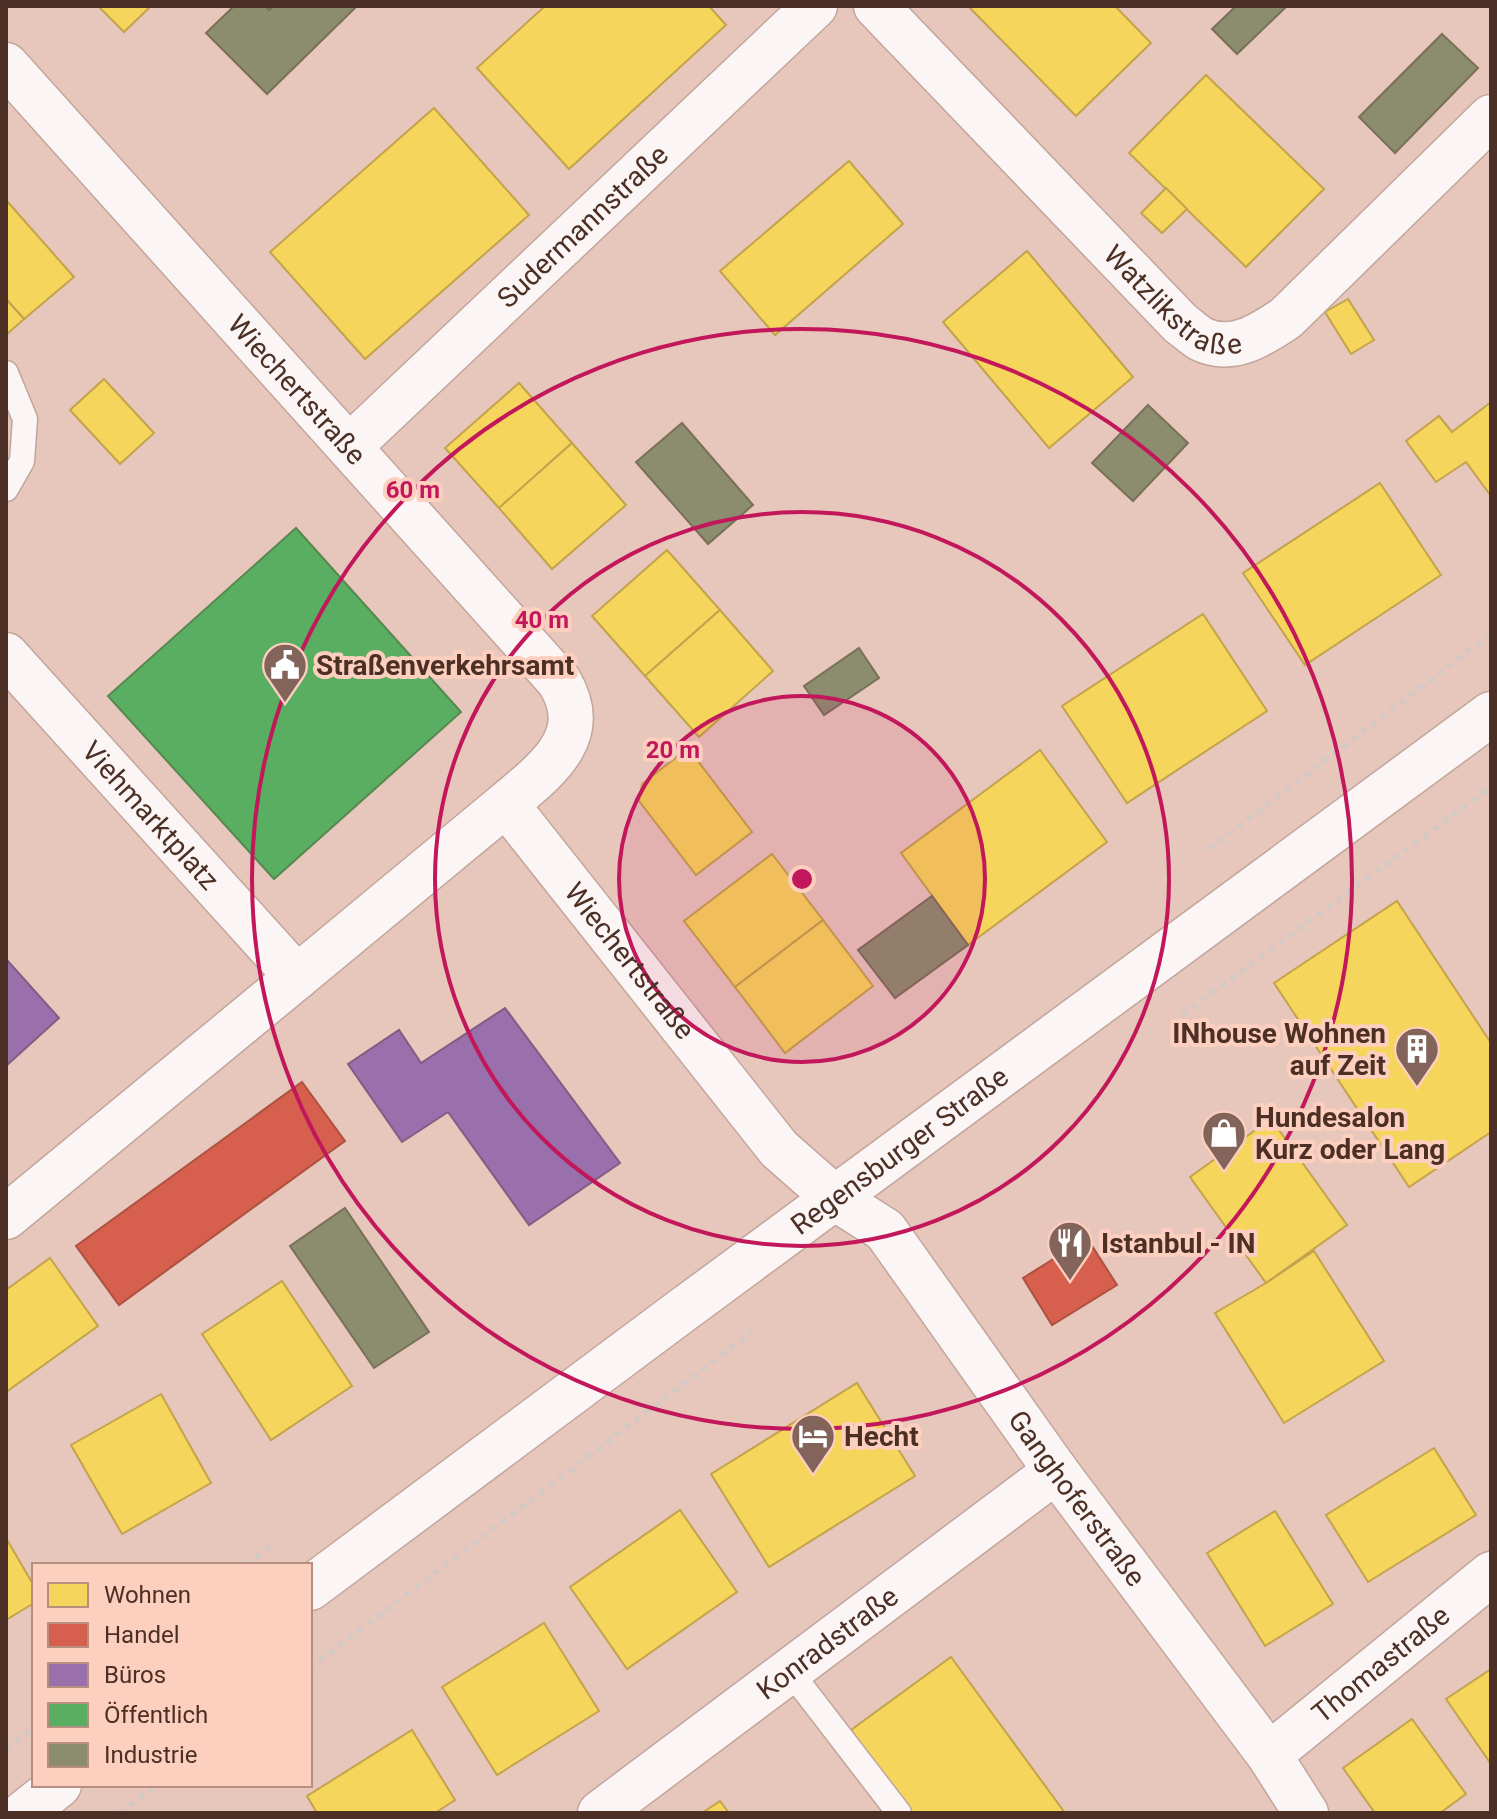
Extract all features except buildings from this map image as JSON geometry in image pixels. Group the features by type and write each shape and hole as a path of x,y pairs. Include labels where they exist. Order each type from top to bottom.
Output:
{"street":[{"name":"Sudermannstraße","path":"350,446 815,6"},
{"name":"Watzlikstraße","path":"876,6 1180,323 1201,339 1225,345 1257,337 1286,318 1491,117"},
{"name":"Wiechertstraße","path":"6,65 559,681 570,699 571,719 567,738 550,767 506,804 779,1149 836,1199"},
{"name":"Viehmarktplatz","path":"6,655 297,977"},
{"name":"Regensburger Straße","path":"312,1587 1491,714"},
{"path":"6,1217 506,804"},
{"name":"Ganghoferstraße","path":"836,1199 885,1230 1056,1471 1269,1755 1306,1813"},
{"name":"Konradstraße","path":"600,1813 1056,1471"},
{"name":"Thomastraße","path":"1269,1755 1491,1574"},
{"path":"24,1813 56,1787"}],"lane":[{"path":"6,373 25,419 22,461 6,489"},
{"path":"789,1670 899,1813"}],"path":[{"path":"6,1750 32,1729"},
{"path":"120,1813 153,1787"}],"place":[{"name":"Straßenverkehrsamt","path":"285,704"},
{"name":"INhouse Wohnen auf Zeit","path":"1417,1088"},
{"name":"Hundesalon Kurz oder Lang","path":"1224,1172"},
{"name":"Istanbul - IN","path":"1070,1282"},
{"name":"Hecht","path":"813,1475"}]}
